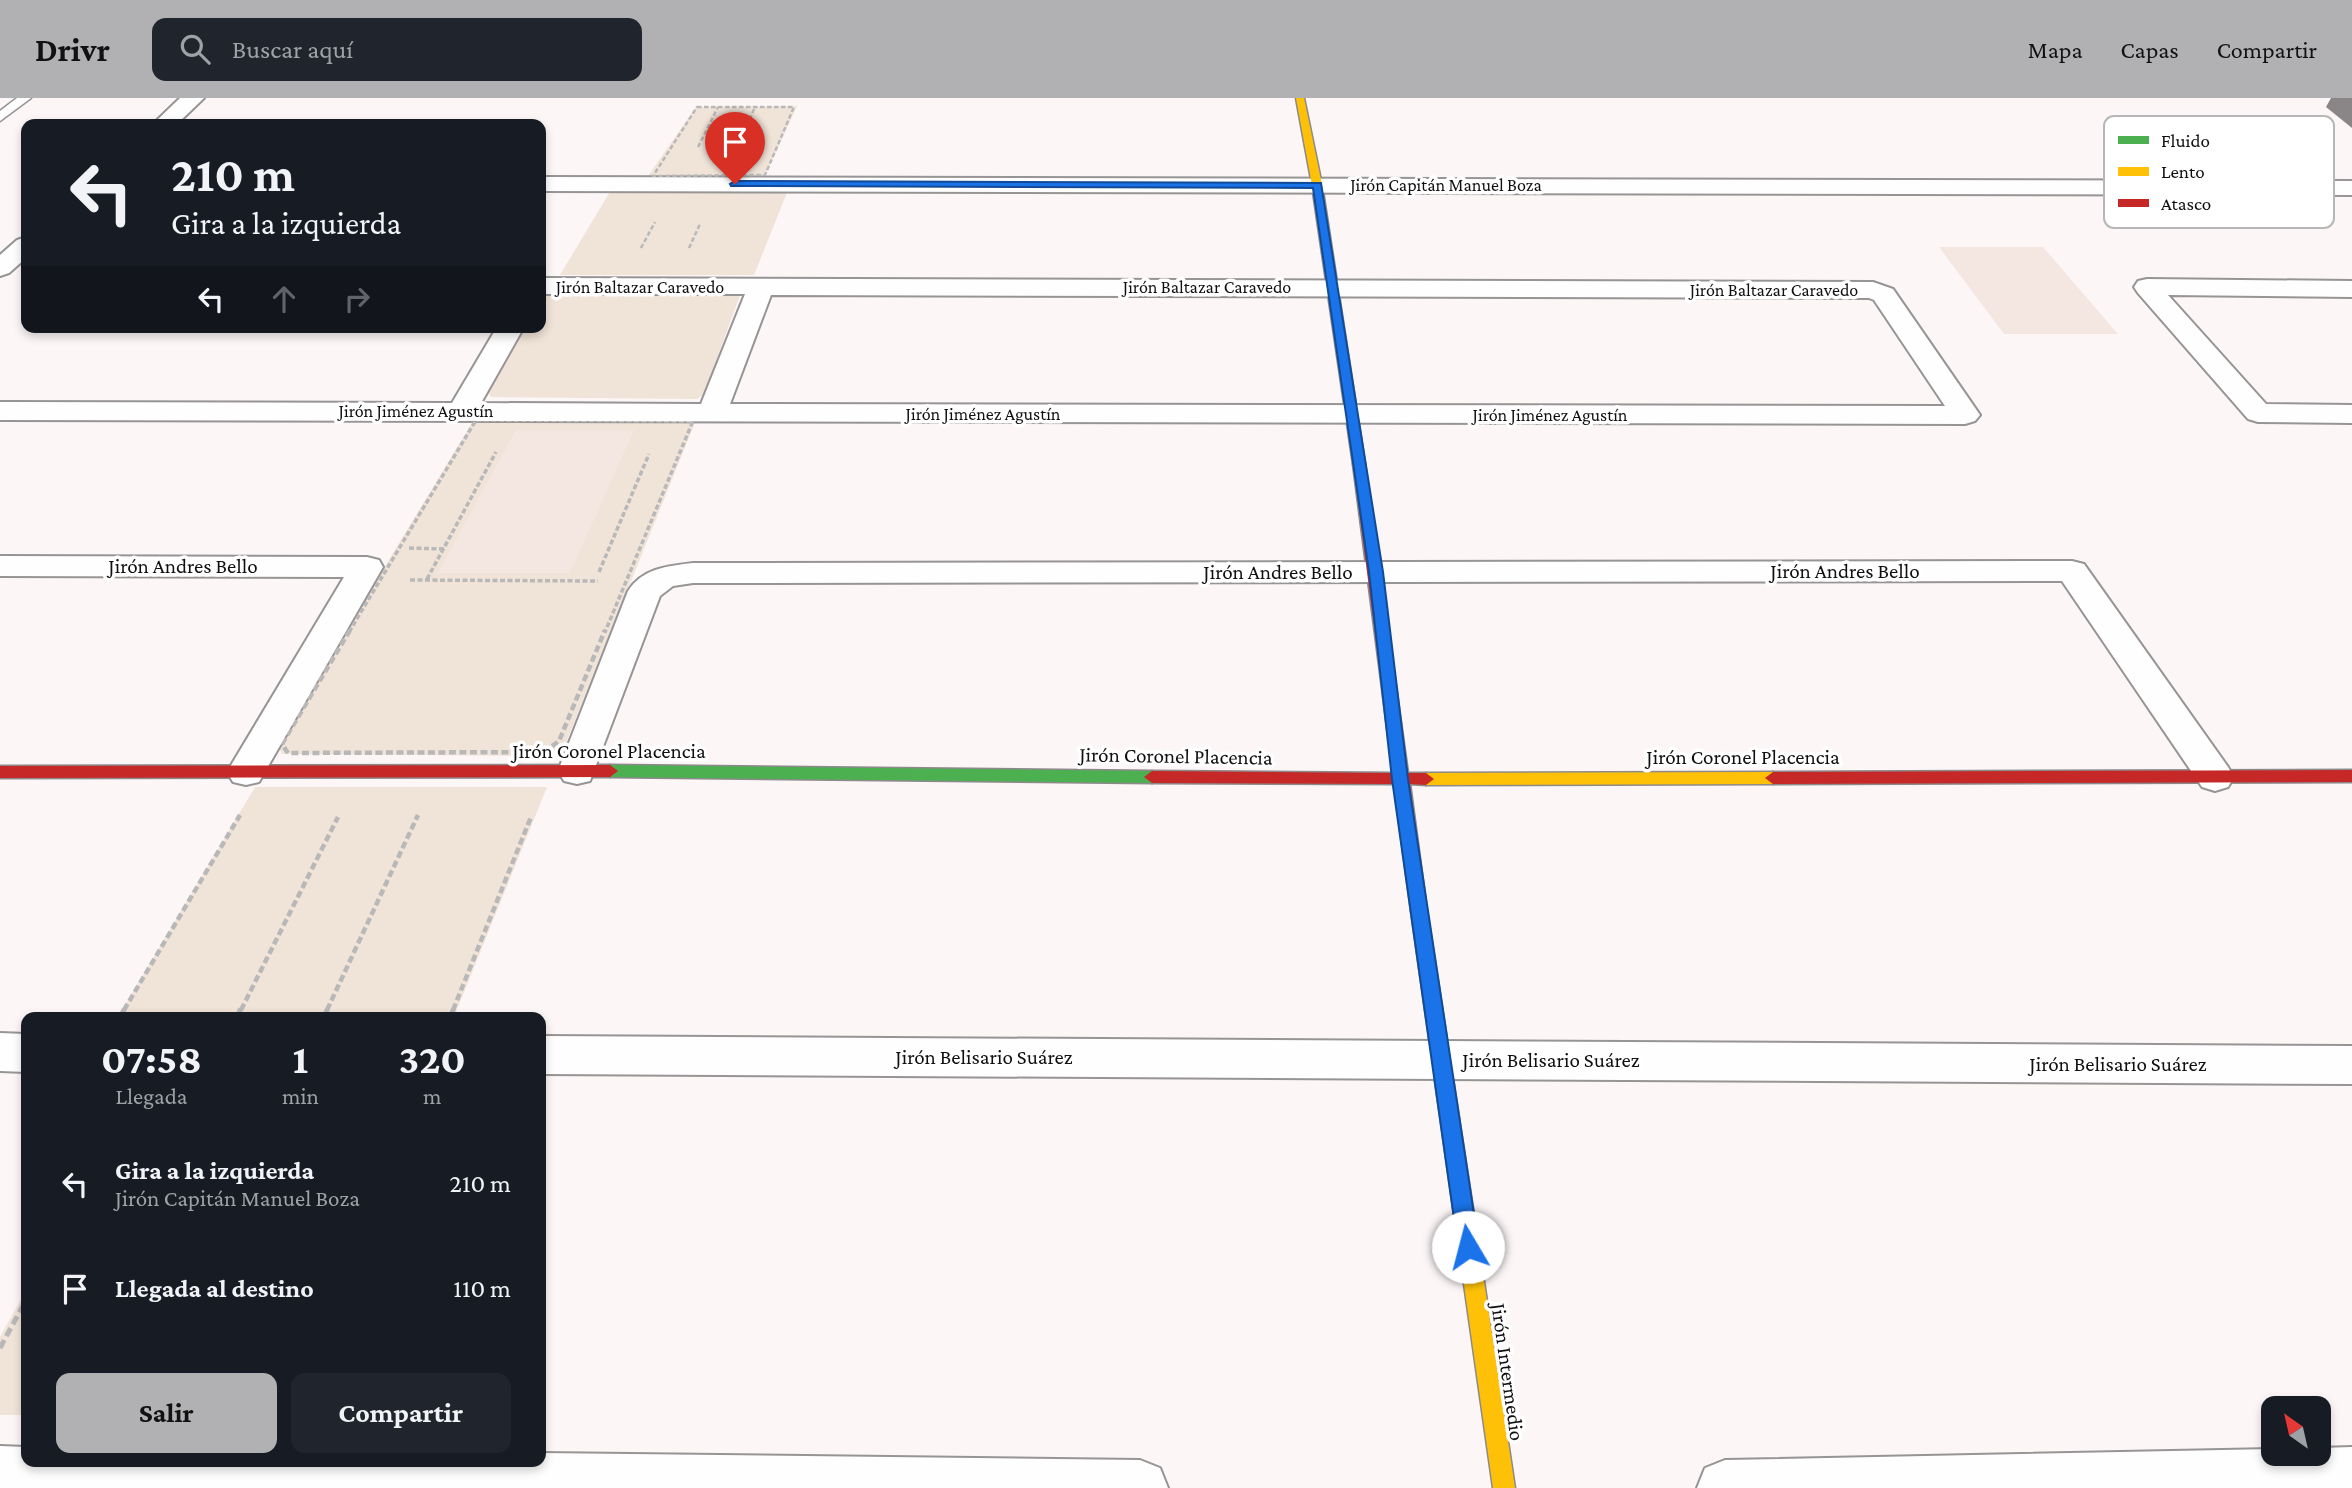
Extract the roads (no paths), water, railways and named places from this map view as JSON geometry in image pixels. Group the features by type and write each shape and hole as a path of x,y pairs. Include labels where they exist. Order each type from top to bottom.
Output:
{"street":[{"path":"170,119 193,98"},
{"name":"Jirón Intermedio","path":"1300,98 1317,185 1376,572 1400,779 1504,1488"},
{"name":"Jirón Capitán Manuel Boza","path":"546,184 2104,187"},
{"name":"Jirón Capitán Manuel Boza","path":"2334,188 2352,188"},
{"path":"4,279 21,253"},
{"name":"Jirón Baltazar Caravedo","path":"546,286 1873,290 1884,295 1965,415"},
{"path":"703,417 761,287"},
{"path":"2352,289 2147,287 2258,413 2352,414"},
{"path":"469,416 508,333"},
{"name":"Jirón Jiménez Agustín","path":"0,411 703,417 1965,415"},
{"name":"Jirón Andres Bello","path":"0,566 378,576 246,772"},
{"name":"Jirón Andres Bello","path":"577,771 645,591 664,577 693,573 2073,571 2216,777"},
{"name":"Jirón Coronel Placencia","path":"0,772 577,771 1400,779 2352,776"},
{"path":"0,1052 21,1053"},
{"name":"Jirón Belisario Suárez","path":"546,1055 2352,1065"},
{"path":"0,1474 1140,1488"},
{"path":"1726,1488 2352,1475"}],"lane":[{"path":"0,117 25,98"}]}
